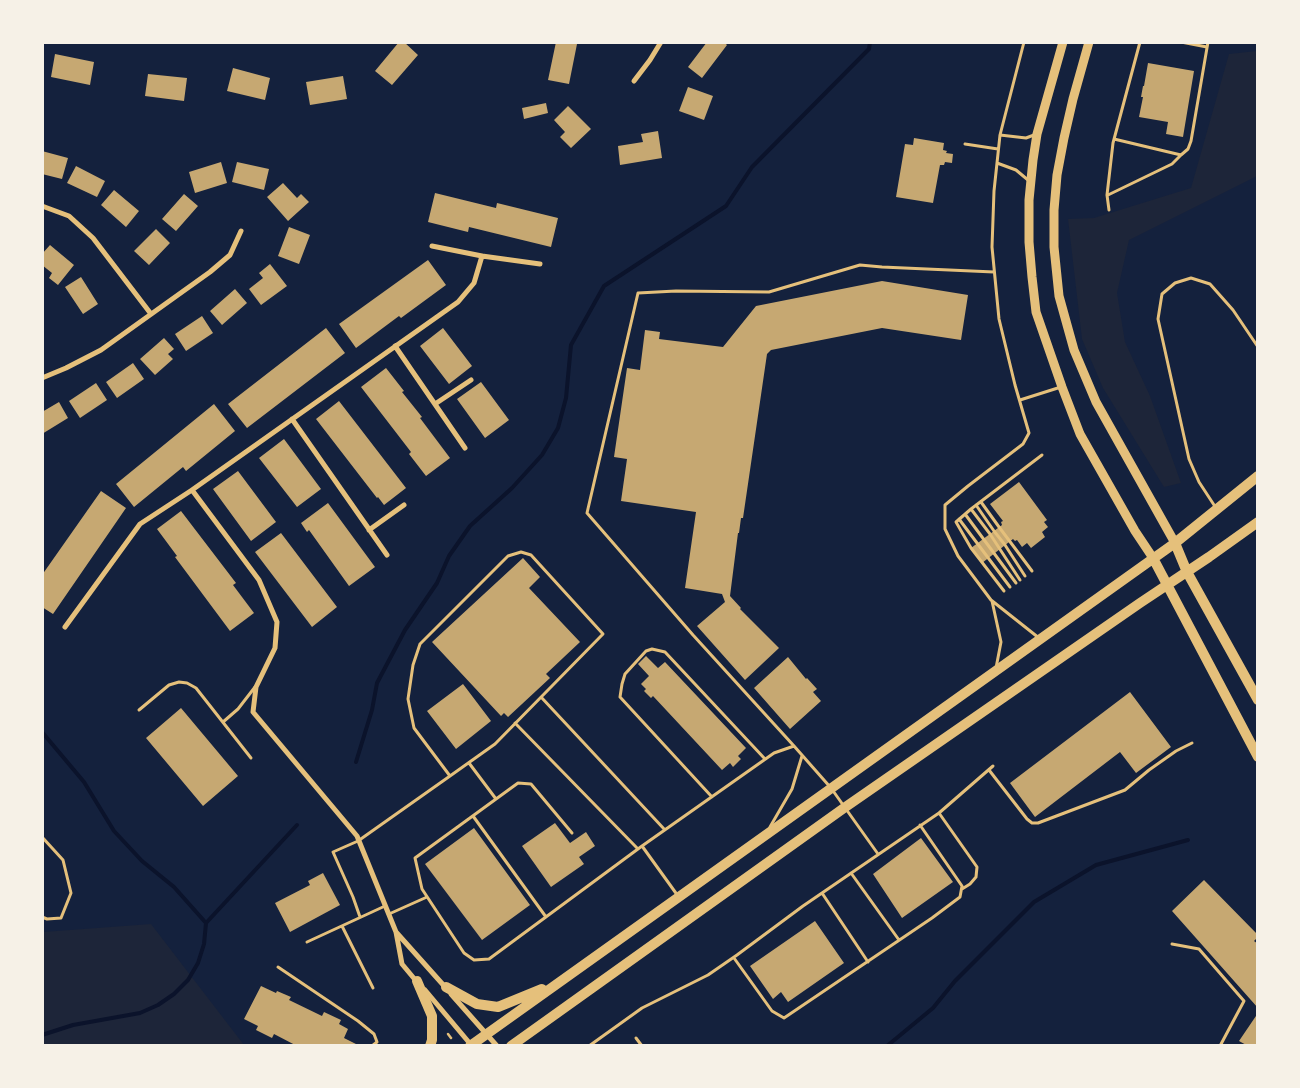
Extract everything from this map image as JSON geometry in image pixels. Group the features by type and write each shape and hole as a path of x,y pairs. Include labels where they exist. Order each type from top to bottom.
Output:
{"main road":[{"path":"1063,42 1037,134 1030,182 1029,242 1036,312 1080,434 1135,531 1153,558 1258,757"},
{"path":"1089,42 1073,98 1057,175 1054,210 1054,246 1060,296 1074,350 1096,402 1176,543 1187,572 1255,690 1258,700"},
{"path":"471,1045 1176,543 1258,476"},
{"path":"511,1046 844,808 1168,586 1258,522"},
{"path":"417,981 432,1016 432,1040 430,1046"},
{"path":"446,988 477,1004 498,1006 557,983"}],"street":[{"path":"634,81 650,60 660,42"},
{"path":"42,206 69,216 94,238 150,314"},
{"path":"42,378 101,350 210,272 230,255 240,231"},
{"path":"432,246 482,256 540,264"},
{"path":"65,626 140,524 192,490 458,302 474,282 482,256"},
{"path":"395,346 465,448"},
{"path":"435,404 470,380"},
{"path":"292,419 387,555"},
{"path":"192,490 259,580 277,622 275,648 256,687 253,712 357,836 396,932 402,964 471,1045"},
{"path":"369,530 404,505"},
{"path":"396,932 498,1046"}],"lane":[{"path":"1024,42 1000,135 994,190 992,247 999,319 1029,433 1023,444 945,505 945,529 958,556 991,600 1041,640"},
{"path":"1109,210 1107,195 1114,139 1140,42"},
{"path":"1107,195 1172,164 1188,149 1192,141 1208,45 1181,42"},
{"path":"1000,135 1026,138 1037,134"},
{"path":"1114,139 1182,155"},
{"path":"965,144 998,149"},
{"path":"997,163 1016,170 1030,182"},
{"path":"878,854 831,788 692,635 587,513 638,293 676,291 769,292 860,265 882,268 994,272"},
{"path":"1217,509 1199,482 1189,459 1158,319 1162,294 1175,283 1191,278 1210,284 1233,310 1258,347"},
{"path":"1020,400 1062,387"},
{"path":"1004,591 971,548 956,522 1042,455"},
{"path":"981,502 1032,571"},
{"path":"976,505 1025,576"},
{"path":"971,509 1020,580"},
{"path":"965,514 1016,583"},
{"path":"959,519 1010,587"},
{"path":"360,917 333,852 358,841 450,776 469,762 495,744 603,634 531,555 521,552 508,556 420,644 413,665 408,699 414,728 450,776"},
{"path":"991,600 1001,642 995,672"},
{"path":"712,797 620,697 625,674 646,651 652,649 665,652 765,759"},
{"path":"139,710 169,685 179,682 186,683 196,688 251,758"},
{"path":"223,722 238,709 256,687"},
{"path":"541,698 665,830"},
{"path":"515,723 638,849"},
{"path":"989,770 1027,819 1032,823 1038,823 1125,790 1170,756 1192,743"},
{"path":"572,833 531,784 518,783 414,858 422,889 464,953 474,960 489,959 642,846 774,752 794,746"},
{"path":"765,835 792,789 802,755"},
{"path":"469,762 496,799"},
{"path":"589,1045 642,1008 708,975 734,958 822,893 939,813 993,766"},
{"path":"939,813 977,867 976,877 962,889"},
{"path":"473,816 546,917"},
{"path":"734,958 772,1011 784,1018 960,897 962,886 920,825"},
{"path":"42,837 63,860 71,893 61,918 48,919 42,917"},
{"path":"642,846 679,896"},
{"path":"851,873 899,940"},
{"path":"822,893 868,962"},
{"path":"389,914 427,897"},
{"path":"307,942 385,906"},
{"path":"342,926 373,988"},
{"path":"1172,944 1199,949 1244,1001 1220,1046"},
{"path":"278,967 358,1021 374,1034 377,1042 372,1046"},
{"path":"636,1038 642,1046"}],"path":[{"path":"451,1038 448,1034 452,1031"}],"shaded area":[{"path":"1257,51 1257,176 1129,240 1117,293 1125,342 1150,396 1181,483 1164,487 1103,388 1082,339 1068,219 1094,218 1191,188 1229,54"},
{"path":"151,924 244,1045 43,1045 43,932"}],"building":[{"path":"399,42 404,42 418,55 392,85 375,71"},
{"path":"556,42 577,44 569,84 548,80"},
{"path":"707,42 724,42 727,45 702,78 688,67"},
{"path":"55,54 94,62 90,85 51,77"},
{"path":"1148,63 1194,71 1183,137 1166,134 1168,122 1139,117"},
{"path":"233,68 270,78 265,100 227,91"},
{"path":"148,74 187,78 184,101 145,96"},
{"path":"343,76 347,99 310,105 306,82"},
{"path":"688,87 713,96 704,120 679,111"},
{"path":"546,103 548,113 524,119 522,108"},
{"path":"568,106 591,129 571,148 560,137 565,132 554,120"},
{"path":"658,131 662,158 620,165 618,146 643,142 641,134"},
{"path":"914,138 944,143 943,150 947,151 946,153 953,154 952,163 945,162 944,165 940,165 933,203 896,197 905,144 913,145"},
{"path":"42,151 68,158 62,179 42,174"},
{"path":"221,162 227,183 195,193 189,172"},
{"path":"237,162 269,169 264,190 232,182"},
{"path":"76,166 105,181 97,197 67,183"},
{"path":"283,183 297,198 301,194 309,202 288,221 267,197"},
{"path":"114,190 139,211 126,227 101,205"},
{"path":"435,193 496,208 497,203 558,218 551,247 469,227 468,232 428,222"},
{"path":"184,194 198,206 176,231 162,219"},
{"path":"289,227 310,235 299,264 278,256"},
{"path":"156,229 170,243 149,265 134,251"},
{"path":"50,245 74,265 58,285 49,278 52,273 42,265 42,254"},
{"path":"428,260 446,285 401,318 399,316 356,348 339,324"},
{"path":"270,264 287,286 261,305 249,289 263,278 259,273"},
{"path":"81,277 98,304 83,314 65,287"},
{"path":"882,281 968,295 961,340 882,328 771,350 767,354 743,518 741,518 738,533 730,596 740,609 779,648 745,680 697,626 725,602 722,594 685,588 696,512 621,501 627,459 614,457 627,368 640,370 645,330 660,332 659,339 723,347 756,306"},
{"path":"235,289 247,303 222,325 210,311"},
{"path":"202,316 213,333 186,351 175,334"},
{"path":"326,328 345,353 247,428 228,404"},
{"path":"443,328 472,366 449,384 420,346"},
{"path":"164,338 174,349 168,354 173,359 155,375 140,359"},
{"path":"133,363 144,379 117,398 106,382"},
{"path":"386,368 450,458 426,476 409,454 411,452 361,387"},
{"path":"481,382 509,420 485,438 457,399"},
{"path":"96,383 107,400 80,418 69,401"},
{"path":"339,401 406,488 384,505 316,419"},
{"path":"59,402 68,418 42,434 42,412"},
{"path":"214,404 235,431 186,471 183,467 134,507 116,484"},
{"path":"284,439 321,489 297,507 259,458"},
{"path":"238,471 276,522 251,541 213,489"},
{"path":"1019,482 1047,520 1044,522 1048,527 1042,532 1045,537 1031,548 1027,543 1022,547 1017,540 1013,539 982,563 971,548 1002,525 1001,522 1003,521 990,504"},
{"path":"101,491 126,508 53,614 42,607 42,575"},
{"path":"328,503 375,567 349,586 309,530 307,532 301,523"},
{"path":"181,511 236,583 233,585 254,613 230,631 175,557 177,556 157,529"},
{"path":"281,533 337,607 312,627 255,552"},
{"path":"523,558 540,577 529,588 580,642 546,674 550,678 508,717 504,713 501,716 432,642"},
{"path":"646,656 658,668 665,662 746,748 738,756 741,759 733,767 730,763 722,770 653,696 651,698 644,691 646,689 641,684 649,676 638,664"},
{"path":"788,657 817,689 813,692 821,701 790,729 754,688"},
{"path":"463,684 491,721 456,749 427,711"},
{"path":"1130,692 1171,747 1136,773 1120,752 1035,817 1010,783"},
{"path":"181,708 238,776 203,806 146,738"},
{"path":"555,823 570,843 586,832 595,846 579,857 584,864 551,887 522,846"},
{"path":"474,828 530,905 482,940 425,864"},
{"path":"921,838 953,882 902,918 873,874"},
{"path":"323,873 340,905 290,932 275,903 310,885 308,881"},
{"path":"1204,880 1258,935 1254,941 1258,944 1258,1008 1172,911"},
{"path":"815,921 844,963 788,1002 781,992 773,999 750,966"},
{"path":"261,986 291,997 289,1000 322,1016 324,1012 341,1020 339,1024 348,1029 344,1038 356,1044 356,1046 297,1046 274,1034 272,1038 256,1030 258,1026 244,1019"},
{"path":"1258,1013 1258,1046 1248,1046 1239,1041"}],"waterway":[{"path":"356,762 372,710 377,683 405,630 437,583 449,556 470,526 512,488 542,455 558,428 566,398 571,345 604,286 726,206 752,167 869,49 870,42"},
{"path":"42,732 84,782 114,831 142,861 174,887 206,923 204,944 198,963 188,980 174,994 158,1005 140,1013 73,1025 42,1035"},
{"path":"206,923 297,825"},
{"path":"887,1046 933,1008 955,981 1034,902 1096,865 1188,840"}]}
